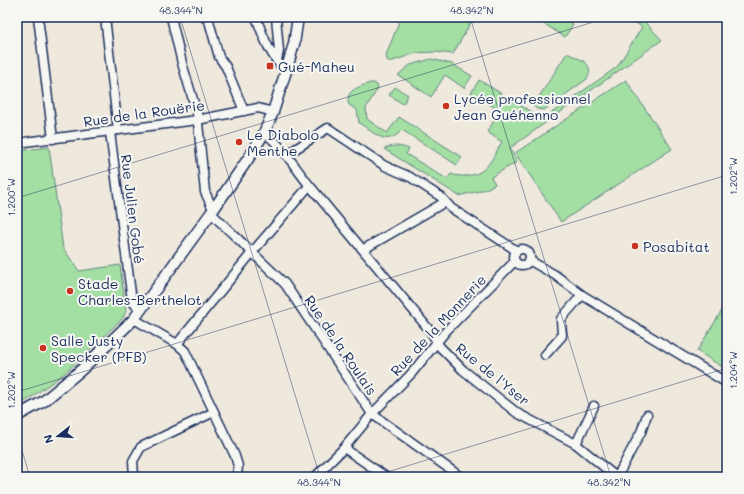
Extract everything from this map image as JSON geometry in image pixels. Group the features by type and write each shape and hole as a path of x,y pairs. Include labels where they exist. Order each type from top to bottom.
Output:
{"street":[{"path":"38,17 53,139"},
{"name":"Rue Julien Gobé","path":"105,17 114,131 132,301 140,310"},
{"name":"Rue de la Roulais","path":"170,17 197,113 205,192 213,211 252,253 285,284 372,414 461,477"},
{"path":"204,17 209,20 218,57 226,67 244,111"},
{"path":"256,17 264,38 281,67 286,72"},
{"path":"276,17 279,51 277,60"},
{"path":"17,416 44,401 81,370 134,319 213,211 264,133 273,112 286,72 294,44 298,17"},
{"name":"Rue de la Rouërie","path":"17,143 197,120 258,108 273,112"},
{"path":"286,155 328,128 385,166 410,177 441,197 451,208 517,251 525,250 529,254 529,260 527,263 521,265 515,261 514,256 517,251"},
{"name":"Rue de l'Yser","path":"264,133 269,136 286,155 309,186 364,249 431,332 440,347 463,370 517,413 576,444 615,477"},
{"path":"177,344 309,186"},
{"path":"364,249 445,202"},
{"path":"529,260 555,275 582,295 727,383"},
{"name":"Rue de la Monnerie","path":"315,477 344,448 372,414 411,374 446,331 515,261"},
{"path":"545,355 562,336 561,319 582,295"},
{"path":"134,319 177,344 185,351 235,456 238,466 237,477"},
{"path":"576,444 594,406"},
{"path":"134,477 132,461 141,447 214,412"},
{"path":"615,477 641,432 647,415"},
{"path":"344,448 386,477"}],"green space":[{"path":"401,17 474,17 453,54 435,52 416,53 390,62 387,60 386,55"},
{"path":"533,17 578,17 576,19 573,18 570,23 573,24 565,37"},
{"path":"627,17 640,17 662,40 510,148 517,162 491,177 495,184 491,187 459,196 384,149 396,146 409,149 406,154 447,179 451,174 469,176 481,171 487,166 502,142 487,132 500,111 471,93 479,80 543,119 617,67 642,27"},
{"path":"567,53 588,65 589,74 587,79 544,110 537,109 533,106"},
{"path":"431,59 452,64 472,76 464,88 445,75 431,97 398,75 410,65"},
{"path":"626,80 672,149 561,222 515,153"},
{"path":"370,83 374,83 378,88 366,108 367,119 387,133 399,117 462,157 457,165 402,130 391,138 386,138 380,137 359,123 357,110 349,105 349,96 354,90"},
{"path":"395,87 408,95 403,104 389,95"},
{"name":"Stade Charles-Berthelot","path":"49,147 63,248 79,271 120,265 126,311 123,318 65,373 18,407 17,151"},
{"path":"727,302 727,370 697,351"}],"place":[{"name":"Gué-Maheu","path":"270,66"},
{"name":"Lycée professionnel Jean Guéhenno","path":"446,106"},
{"name":"Le Diabolo Menthe","path":"239,142"},
{"name":"Posabitat","path":"635,246"},
{"name":"Stade Charles-Berthelot","path":"70,291"},
{"name":"Salle Justy Specker (PFB)","path":"43,348"}]}
